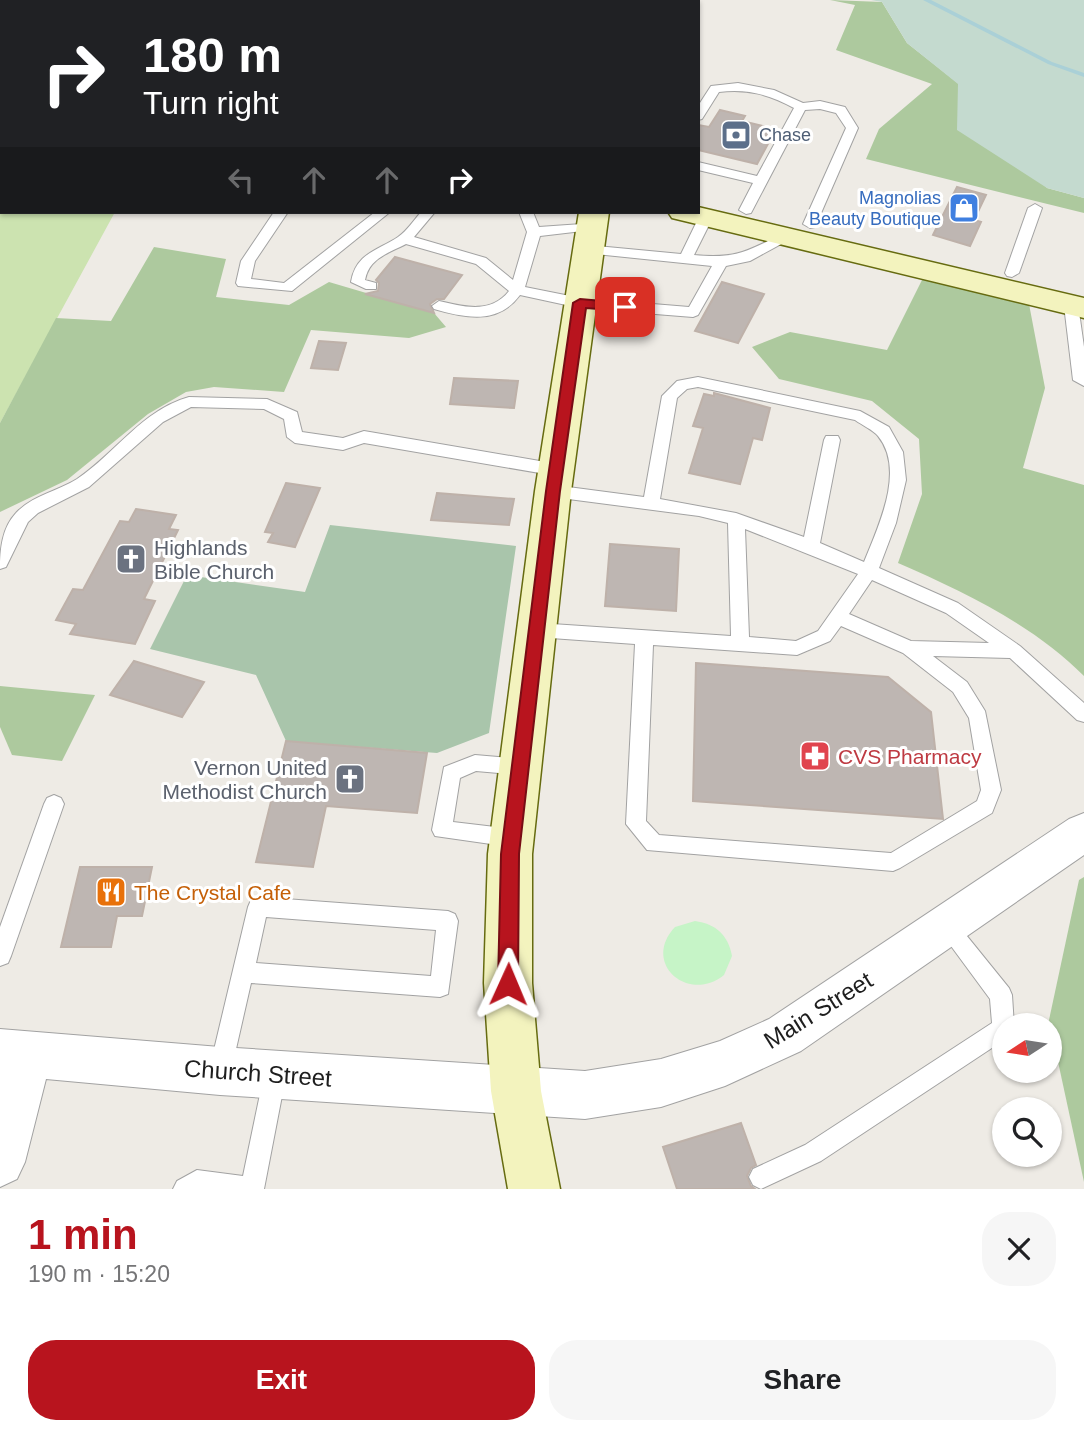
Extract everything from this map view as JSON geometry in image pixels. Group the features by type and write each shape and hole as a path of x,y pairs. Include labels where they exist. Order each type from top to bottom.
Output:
{"main road":[{"path":"700,209 746,210 798,231 1080,301"},
{"path":"700,210 1012,273 1080,301"},
{"path":"534,1189 516,1091 508,984 512,838 555,480 590,229"}],"street":[{"name":"Main Street","path":"516,1091 585,1095 661,1083 725,1063 785,1035 947,928 1084,832"},
{"name":"Church Street","path":"15,1054 516,1091"},
{"path":"0,1162 15,1054"}],"lane":[{"path":"700,113 715,89 738,85 779,94 802,107"},
{"path":"534,232 590,229 686,258 721,262 746,258 798,231 852,128 841,110 820,104 802,107 793,117 746,210"},
{"path":"700,166 761,181"},
{"path":"1012,273 1035,208"},
{"path":"280,214 248,261 243,284 287,288 380,214"},
{"path":"371,286 358,282 358,270 371,255 405,239 426,214"},
{"path":"439,306 477,314 507,303 517,290 534,232 527,214"},
{"path":"686,258 695,214"},
{"path":"405,239 481,261 517,290 580,303 693,312 721,262"},
{"path":"1080,301 1081,380 1084,381"},
{"path":"537,630 797,648 824,636 869,571 888,523 898,480 895,452 883,431 860,416 698,382 682,385 670,396 650,503"},
{"path":"0,562 21,517 83,483 157,418 189,402 267,404 291,416 295,437 343,444 364,437 650,503 736,519 811,546 952,608 1014,651 1084,714"},
{"path":"811,546 832,440"},
{"path":"736,519 740,645"},
{"path":"644,639 636,824 654,844 893,862 985,807 991,790 978,717 960,687 909,648 838,617"},
{"path":"909,648 1014,651"},
{"path":"512,838 442,830 450,774 475,763 521,767"},
{"path":"0,956 54,804"},
{"path":"220,1071 258,907 448,921 440,987 243,972"},
{"path":"761,1177 813,1153 1003,1028 1001,995 947,928"},
{"path":"185,1189 197,1182 252,1189 275,1075"}],"green space":[{"path":"830,0 882,2 907,43 959,84 1047,188 1084,198 1084,213 866,159 879,129 932,84 836,50 855,5"},
{"path":"871,0 1084,0 1084,198 1047,188 957,130 958,84 907,43 882,2"},
{"path":"0,214 114,214 0,423"},
{"path":"154,247 226,259 216,297 289,305 329,282 434,313 446,327 409,338 311,330 284,392 214,387 186,392 148,414 67,480 0,512 0,423 56,318 111,321"},
{"path":"923,278 1029,304 1045,388 1023,468 1084,485 1084,676 1020,625 947,585 898,563 922,494 919,439 872,401 779,379 752,347 790,332 887,350"},
{"path":"330,525 516,546 489,733 437,753 286,741 256,675 150,649 187,575 305,592"},
{"path":"0,686 95,695 62,761 12,755 0,727"},
{"path":"1084,877 1084,1182 1062,1080 1062,1013 1050,1013 1079,880"},
{"path":"695,921 720,932 732,956 724,975 710,983 696,985 673,975 666,966 663,954 666,941 675,927"}],"building":[{"name":"Chase","path":"720,110 745,116 742,121 776,129 757,164 700,150 700,125 709,127"},
{"name":"Magnolias Beauty Boutique","path":"957,187 986,195 974,220 981,222 970,246 933,235"},
{"path":"395,257 462,275 444,299 437,299 430,304 434,313 365,294 378,291 379,283 376,280"},
{"path":"722,282 764,294 738,343 695,331"},
{"path":"319,341 346,343 338,370 311,368"},
{"path":"454,378 518,381 514,408 450,404"},
{"path":"714,393 770,408 762,440 753,438 740,484 689,473 703,428 693,426 704,394 714,396"},
{"path":"286,483 320,488 295,547 268,542 273,533 265,532"},
{"path":"437,493 514,499 509,525 431,520"},
{"name":"Highlands Bible Church","path":"136,509 176,515 169,529 178,530 144,599 155,601 135,644 70,634 76,624 56,620 73,589 83,590 120,521 129,522"},
{"path":"610,544 679,549 676,611 605,606"},
{"path":"134,661 204,682 182,717 110,695"},
{"name":"CVS Pharmacy","path":"696,663 888,677 931,712 943,819 693,801"},
{"name":"Vernon United Methodist Church","path":"286,741 427,753 417,813 326,806 313,867 256,862"},
{"name":"The Crystal Cafe","path":"80,867 152,867 142,916 117,916 111,947 61,947"},
{"path":"741,1123 756,1165 747,1176 755,1189 677,1189 663,1147"}],"waterway":[{"path":"926,0 1050,63 1084,75"}],"place":[{"name":"Chase","path":"736,135"},
{"name":"Magnolias Beauty Boutique","path":"964,208"},
{"name":"Highlands Bible Church","path":"131,559"},
{"name":"CVS Pharmacy","path":"815,756"},
{"name":"Vernon United Methodist Church","path":"350,779"},
{"name":"The Crystal Cafe","path":"111,892"}],"route":[{"path":"508,984 510,854 553,491 580,303 625,307"}]}
